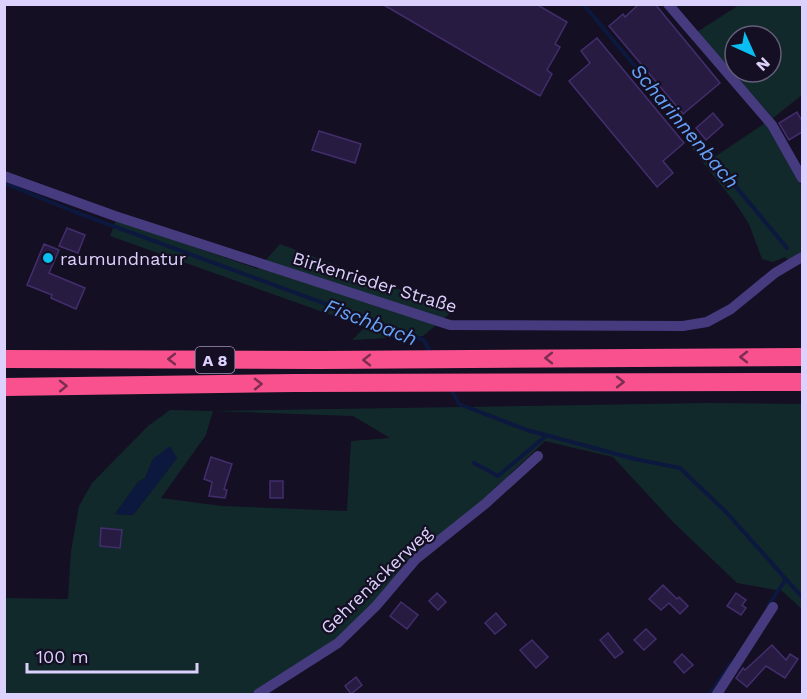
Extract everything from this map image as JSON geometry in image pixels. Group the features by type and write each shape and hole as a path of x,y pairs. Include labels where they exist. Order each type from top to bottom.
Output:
{"highway":[{"name":"A 8","path":"4,359 802,357"},
{"name":"A 8","path":"4,387 802,382"}],"street":[{"path":"668,4 772,125 802,178"},
{"name":"Birkenrieder Straße","path":"4,176 106,213 450,325 683,326 706,322 731,309 775,273 802,257"},
{"name":"Gehrenäckerweg","path":"258,694 338,643 376,606 416,559 484,504 538,456"},
{"path":"717,694 773,607"}],"green space":[{"path":"739,5 802,5 802,95 773,118 743,84 783,84 783,24 723,24 723,61 697,32"},
{"path":"765,123 802,187 802,251 788,260 785,257 773,262 762,259 749,224 690,146 692,142 707,162"},
{"path":"116,220 258,269 280,244 454,310 423,336 352,340 365,327 110,236"},
{"path":"706,403 802,404 802,609 782,591 737,583 674,523 613,457 545,441 335,640 250,694 5,694 5,598 68,599 71,551 79,506 92,483 148,426 170,410","holes":["213,411 353,416 390,438 351,441 347,511 222,506 161,498 206,435","177,458 133,515 115,514 138,482 145,478 153,459"]}],"water":[{"path":"170,446 177,458 133,515 115,514 138,482 145,478 153,459"}],"building":[{"path":"382,4 536,4 567,22 555,44 560,47 547,70 552,74 540,96"},
{"path":"639,4 655,4 720,83 683,114 609,26 623,14 625,17"},
{"path":"597,38 684,143 663,161 673,173 657,187 569,81 590,63 581,51"},
{"path":"797,112 802,121 802,132 789,140 779,123"},
{"path":"713,113 723,125 706,140 696,128"},
{"path":"319,131 361,144 355,163 312,150"},
{"path":"67,228 85,235 78,253 59,246"},
{"path":"44,244 59,250 49,273 85,288 76,309 51,298 52,295 27,285"},
{"path":"211,457 232,464 224,489 227,490 225,498 209,496 212,482 204,479"},
{"path":"270,481 283,481 283,498 270,498"},
{"path":"101,528 122,530 120,548 100,546"},
{"path":"663,585 688,606 680,614 669,603 661,610 649,599"},
{"path":"437,593 446,602 438,610 429,601"},
{"path":"736,593 746,600 742,605 746,608 741,615 727,606"},
{"path":"401,602 418,615 407,629 390,616"},
{"path":"496,613 506,625 495,634 485,623"},
{"path":"646,629 656,639 644,650 634,640"},
{"path":"608,633 623,652 615,658 600,640"},
{"path":"532,640 548,657 536,668 520,650"},
{"path":"772,645 786,660 790,654 798,659 785,678 766,666 747,687 736,678 743,668 745,670"},
{"path":"682,654 693,665 684,673 674,662"},
{"path":"356,677 362,685 351,694 345,686"}],"waterway":[{"name":"Scharinnenbach","path":"583,4 787,248"},
{"name":"Fischbach","path":"4,183 75,212 424,340 431,354"},
{"name":"Fischbach","path":"451,389 459,404 527,430 635,459 680,468 727,513 802,597"},
{"path":"474,463 498,476 547,435"},
{"path":"768,606 786,579"},
{"path":"710,694 731,663"}],"place":[{"name":"raumundnatur","path":"48,258"}]}
